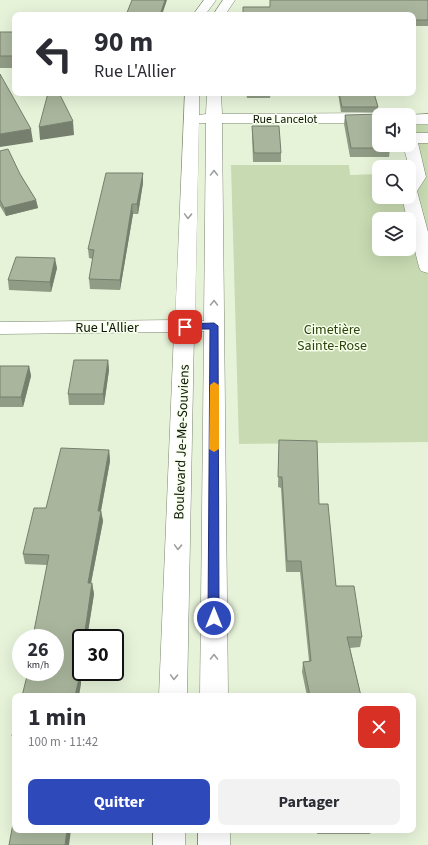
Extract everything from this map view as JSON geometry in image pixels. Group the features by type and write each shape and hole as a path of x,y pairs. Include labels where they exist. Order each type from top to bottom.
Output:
{"street":[{"path":"201,12 210,0"},
{"path":"221,12 229,0"},
{"name":"Boulevard Je-Me-Souviens","path":"173,693 192,96"},
{"path":"214,96 214,693"},
{"name":"Rue Lancelot","path":"192,119 372,118"},
{"path":"416,119 428,119"},
{"path":"414,160 409,138 428,138"},
{"path":"416,166 418,174 416,183"},
{"path":"416,193 428,267"},
{"name":"Rue L'Allier","path":"0,328 214,326"},
{"path":"169,833 169,845"},
{"path":"214,833 214,845"}],"green space":[{"name":"Cimetière Sainte-Rose","path":"416,125 428,125 428,442 239,444 231,165 349,165 350,175 372,174 372,204 416,204 416,160 409,160 409,152 416,152"}],"building":[{"path":"132,0 165,0 161,12 127,12"},
{"path":"270,0 428,0 428,20 416,20 416,12 243,12 243,7 270,7"},
{"path":"0,32 12,32 12,56 0,56"},
{"path":"0,74 31,129 0,134"},
{"path":"47,96 60,96 73,121 39,127"},
{"path":"340,96 375,96 378,107 342,107"},
{"path":"372,114 372,148 351,148 345,115"},
{"path":"252,126 279,126 281,153 254,153"},
{"path":"8,149 20,174 36,200 4,208 0,200 0,151"},
{"path":"106,173 143,173 137,204 132,204 120,280 89,279 94,250 88,249"},
{"path":"16,257 55,258 50,282 8,280"},
{"path":"74,360 108,360 103,394 68,394"},
{"path":"0,366 29,366 21,397 0,397"},
{"path":"279,440 317,441 319,504 328,504 336,586 354,586 362,637 347,637 360,693 309,693 303,662 311,661 301,561 287,561 282,477 278,477"},
{"path":"61,448 109,450 98,511 101,511 88,583 92,583 85,629 72,629 72,681 78,681 76,693 23,693 26,681 64,681 64,629 34,629 49,555 23,554 34,508 46,508"},
{"path":"12,829 12,833 67,833 65,845 9,845"}],"slow traffic":[{"path":"214,385 214,449"}],"route":[{"path":"185,327 214,326 214,618"}]}
